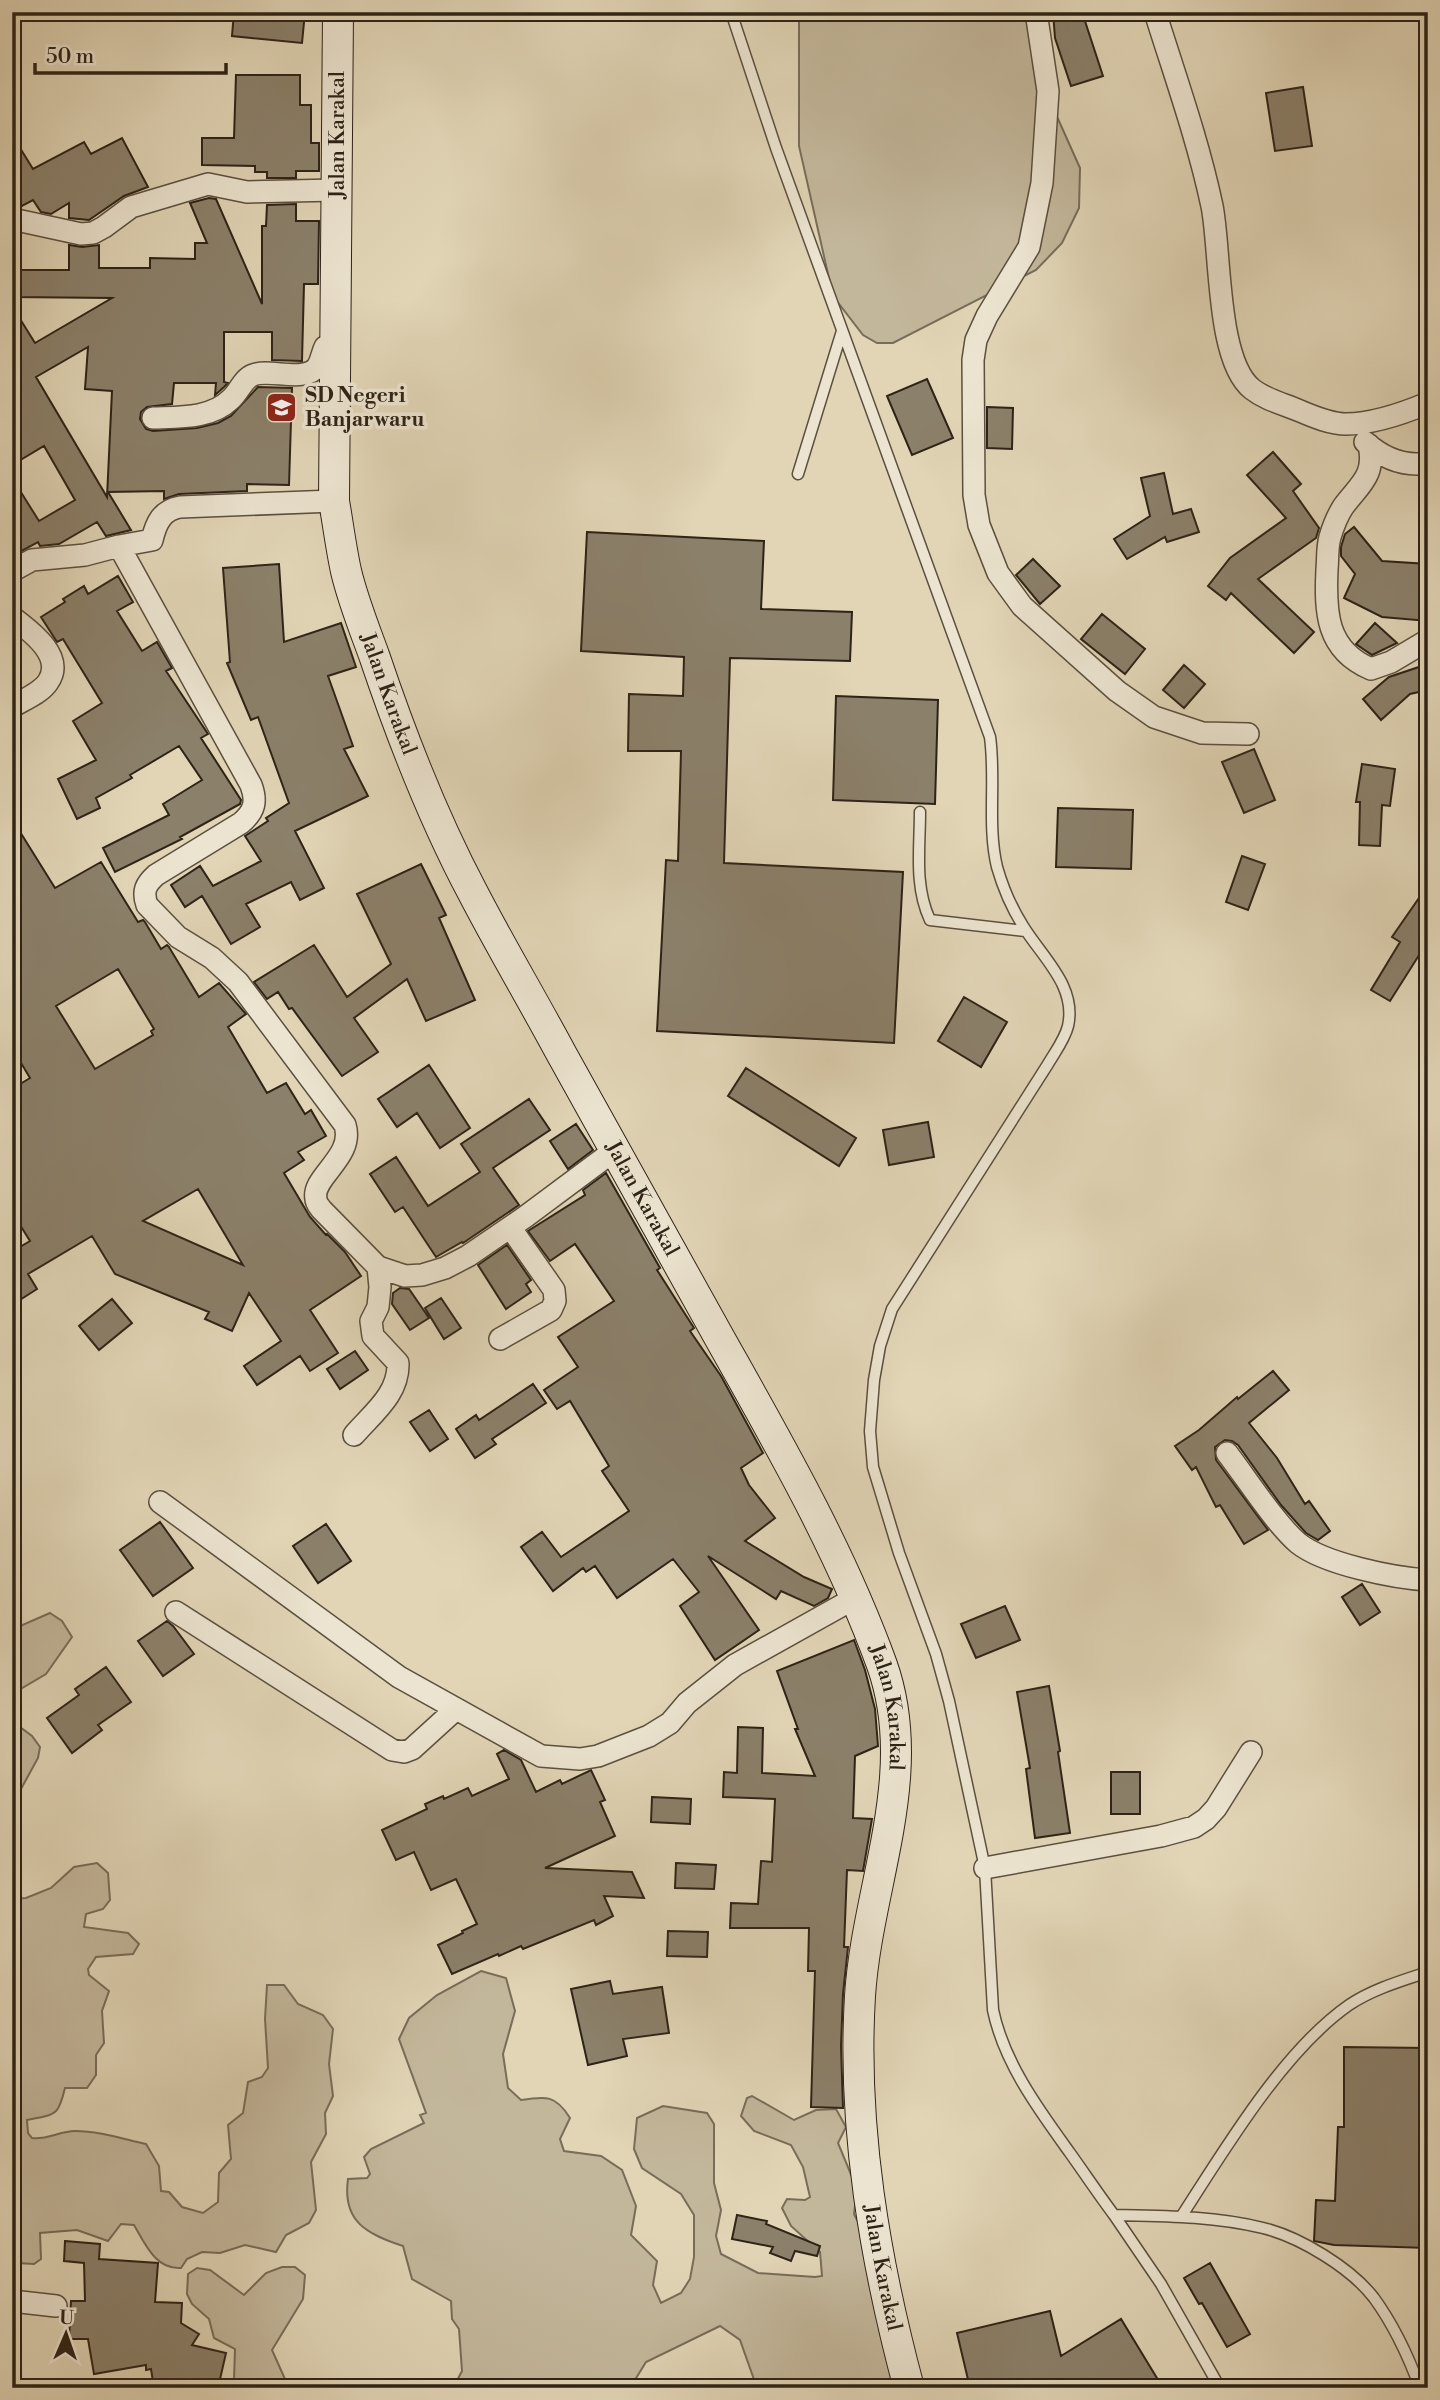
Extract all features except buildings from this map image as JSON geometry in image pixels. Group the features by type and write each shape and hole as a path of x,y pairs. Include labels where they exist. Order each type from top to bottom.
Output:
{"main road":[{"name":"Jalan Karakal","path":"338,12 334,501 346,574 388,699 419,777 471,890 803,1486 855,1598 883,1667 895,1734 897,1767 860,1995 860,2100 862,2137 877,2246 890,2318 909,2388"}],"street":[{"path":"1036,12 1048,91 1042,183 1029,247 987,316 976,340 973,360 974,495 979,525 998,573 1022,606 1117,691 1147,712 1180,727 1202,733 1248,734"},
{"path":"1155,12 1205,172 1219,249 1223,322 1230,352 1250,388 1267,398 1315,417 1345,424 1398,414 1428,403"},
{"path":"12,219 82,234 93,233 104,227 131,207 208,184 247,192 338,190"},
{"path":"153,418 188,417 220,408 230,401 245,380 255,374 303,374 313,371 318,366 325,347 335,344"},
{"path":"1345,424 1369,445 1395,461 1412,466 1428,463"},
{"path":"1369,445 1372,458 1363,485 1342,508 1329,538 1325,604 1332,633 1353,662 1371,669 1391,662 1428,640"},
{"path":"12,570 32,560 85,555 152,540 160,519 173,508 334,501"},
{"path":"119,546 251,785 254,801 251,814 241,823 156,875 145,887 144,898 147,905 178,937 212,958 238,982 345,1125 347,1133 344,1148 317,1190 315,1199 321,1209 378,1267 405,1276 422,1275 460,1260 615,1150"},
{"path":"12,617 37,636 48,652 53,670 49,681 43,687 12,706"},
{"path":"500,1339 551,1310 555,1301 554,1290 510,1227"},
{"path":"354,1435 388,1396 398,1378 398,1363 373,1336 371,1321 379,1307 378,1267"},
{"path":"1227,1453 1283,1526 1309,1551 1353,1566 1411,1579 1428,1580"},
{"path":"160,1502 399,1677 541,1756 571,1759 598,1756 659,1731 706,1687 735,1665 855,1598"},
{"path":"176,1612 392,1750 404,1752 412,1749 456,1709"},
{"path":"985,1868 1161,1836 1194,1827 1216,1808 1251,1752"},
{"path":"12,2301 56,2306"}],"lane":[{"path":"731,12 776,148 990,737 996,863 1010,904 1067,991 1069,1010 1067,1028 1048,1064 892,1309 880,1346 870,1431 873,1467 895,1541 943,1674 985,1868 993,2010 1002,2042 1042,2114 1161,2284 1220,2388"},
{"path":"798,474 842,331"},
{"path":"920,812 919,884 922,902 930,920 1026,930"},
{"path":"1181,2217 1286,2064 1324,2025 1350,2004 1377,1990 1428,1972"},
{"path":"1114,2215 1226,2221 1265,2228 1296,2240 1344,2270 1374,2299 1414,2371 1420,2388"}],"shaded area":[{"path":"799,12 1028,12 1046,92 1080,168 1079,208 1062,243 1036,270 893,343 877,343 863,335 833,296 799,146"},
{"path":"50,1613 62,1621 72,1637 46,1674 12,1694 12,1637 20,1626"},
{"path":"12,1721 32,1736 40,1747 38,1758 21,1789 12,1792"},
{"path":"97,1863 108,1873 110,1900 103,1909 86,1914 84,1927 128,1933 139,1944 133,1954 96,1957 88,1969 89,1975 109,1991 102,2011 104,2043 96,2055 96,2075 87,2088 65,2088 54,2113 27,2120 28,2133 32,2138 38,2138 69,2131 84,2131 146,2144 159,2166 161,2191 169,2192 182,2207 203,2213 218,2202 219,2173 231,2159 228,2125 243,2113 248,2082 262,2077 268,2068 265,2019 267,1985 284,1985 298,2004 323,2015 333,2029 329,2064 333,2096 325,2113 326,2134 311,2162 316,2210 309,2223 286,2235 276,2252 245,2245 220,2253 202,2252 187,2259 181,2268 172,2268 152,2254 134,2225 121,2224 108,2241 77,2230 40,2233 41,2259 34,2264 17,2263 12,2257 12,1899 26,1898 51,1888 74,1867"},
{"path":"481,1971 506,1978 515,2011 503,2054 508,2088 521,2100 550,2099 565,2110 570,2118 560,2139 564,2151 601,2156 622,2170 636,2206 631,2235 657,2261 653,2285 661,2303 681,2293 690,2279 694,2257 694,2215 681,2194 642,2168 634,2149 637,2118 663,2106 707,2113 714,2124 714,2183 721,2210 716,2236 721,2254 758,2273 815,2277 822,2276 820,2252 791,2226 782,2208 787,2199 805,2200 810,2197 803,2167 791,2145 754,2131 741,2116 747,2098 752,2096 794,2120 816,2110 836,2109 846,2127 838,2143 857,2189 854,2214 901,2388 757,2388 740,2340 720,2326 646,2362 630,2388 453,2388 462,2371 459,2329 452,2319 451,2301 412,2279 403,2246 368,2231 353,2216 347,2194 348,2179 367,2178 370,2174 364,2157 371,2149 424,2123 420,2115 426,2113 399,2039 409,2018 437,1995"},
{"path":"282,2267 295,2267 305,2275 303,2299 272,2350 289,2388 227,2388 234,2379 235,2349 214,2338 209,2319 192,2304 187,2294 188,2274 197,2268 210,2270 244,2295 266,2273"}],"place":[{"name":"SD Negeri Banjarwaru","path":"282,408"}]}
